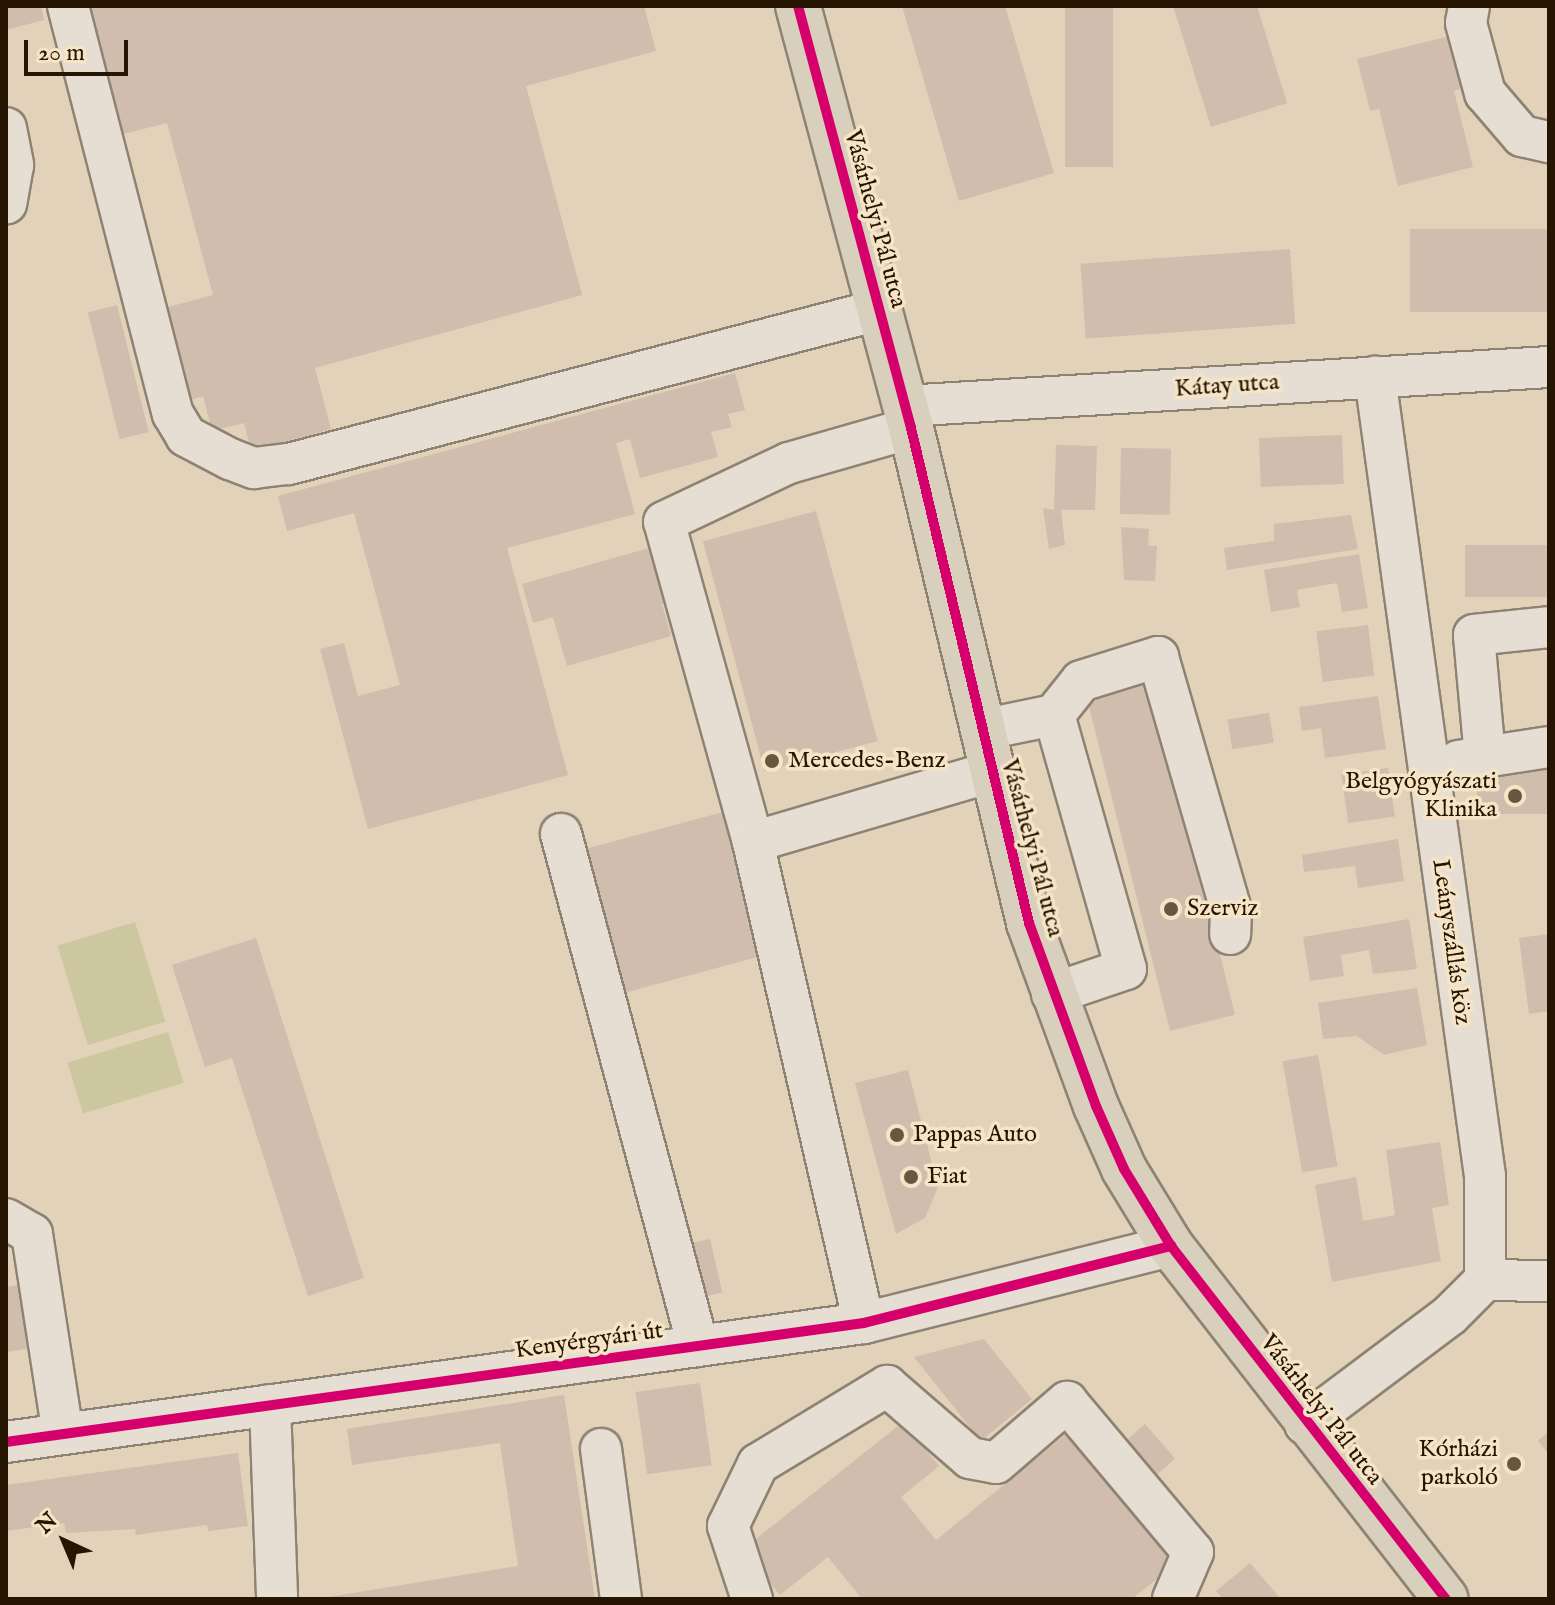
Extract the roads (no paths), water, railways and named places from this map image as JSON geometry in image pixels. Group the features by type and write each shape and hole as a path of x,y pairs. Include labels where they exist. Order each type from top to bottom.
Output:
{"main road":[{"name":"Vásárhelyi Pál utca","path":"798,6 908,417 991,772 1052,994 1124,1169 1171,1246 1305,1424 1446,1599"}],"street":[{"path":"68,6 173,414 186,436 230,459 254,468 289,464 878,310"},
{"path":"1469,6 1466,23 1485,93 1522,136 1549,142"},
{"path":"6,128 13,165 6,203"},
{"name":"Kátay utca","path":"753,842 664,522 789,463 908,417 1375,377 1549,367"},
{"name":"Leányszállás köz","path":"1375,377 1426,766 1485,1176 1485,1280"},
{"path":"1485,757 1474,635 1549,627"},
{"path":"981,730 1054,715 1081,681 1158,657 1231,910 1230,934"},
{"path":"1052,994 1126,969 1054,715"},
{"path":"1426,766 1549,747"},
{"path":"864,1323 753,842 991,772"},
{"path":"561,834 698,1346"},
{"path":"6,1219 32,1234 63,1434"},
{"name":"Kenyérgyári út","path":"6,1442 864,1323 1171,1246"},
{"path":"1305,1424 1450,1315 1485,1280 1549,1281"},
{"path":"752,1599 728,1526 758,1464 887,1386 970,1458 996,1463 1067,1402 1193,1552 1173,1599"},
{"path":"270,1405 277,1599"},
{"path":"601,1449 621,1599"}],"place":[{"name":"Mercedes-Benz","path":"772,761"},
{"name":"Belgyógyászati Klinika","path":"1515,796"},
{"name":"Szerviz","path":"1171,909"},
{"name":"Pappas Auto","path":"897,1135"},
{"name":"Fiat","path":"911,1177"},
{"name":"Kórházi parkoló","path":"1514,1464"}]}
